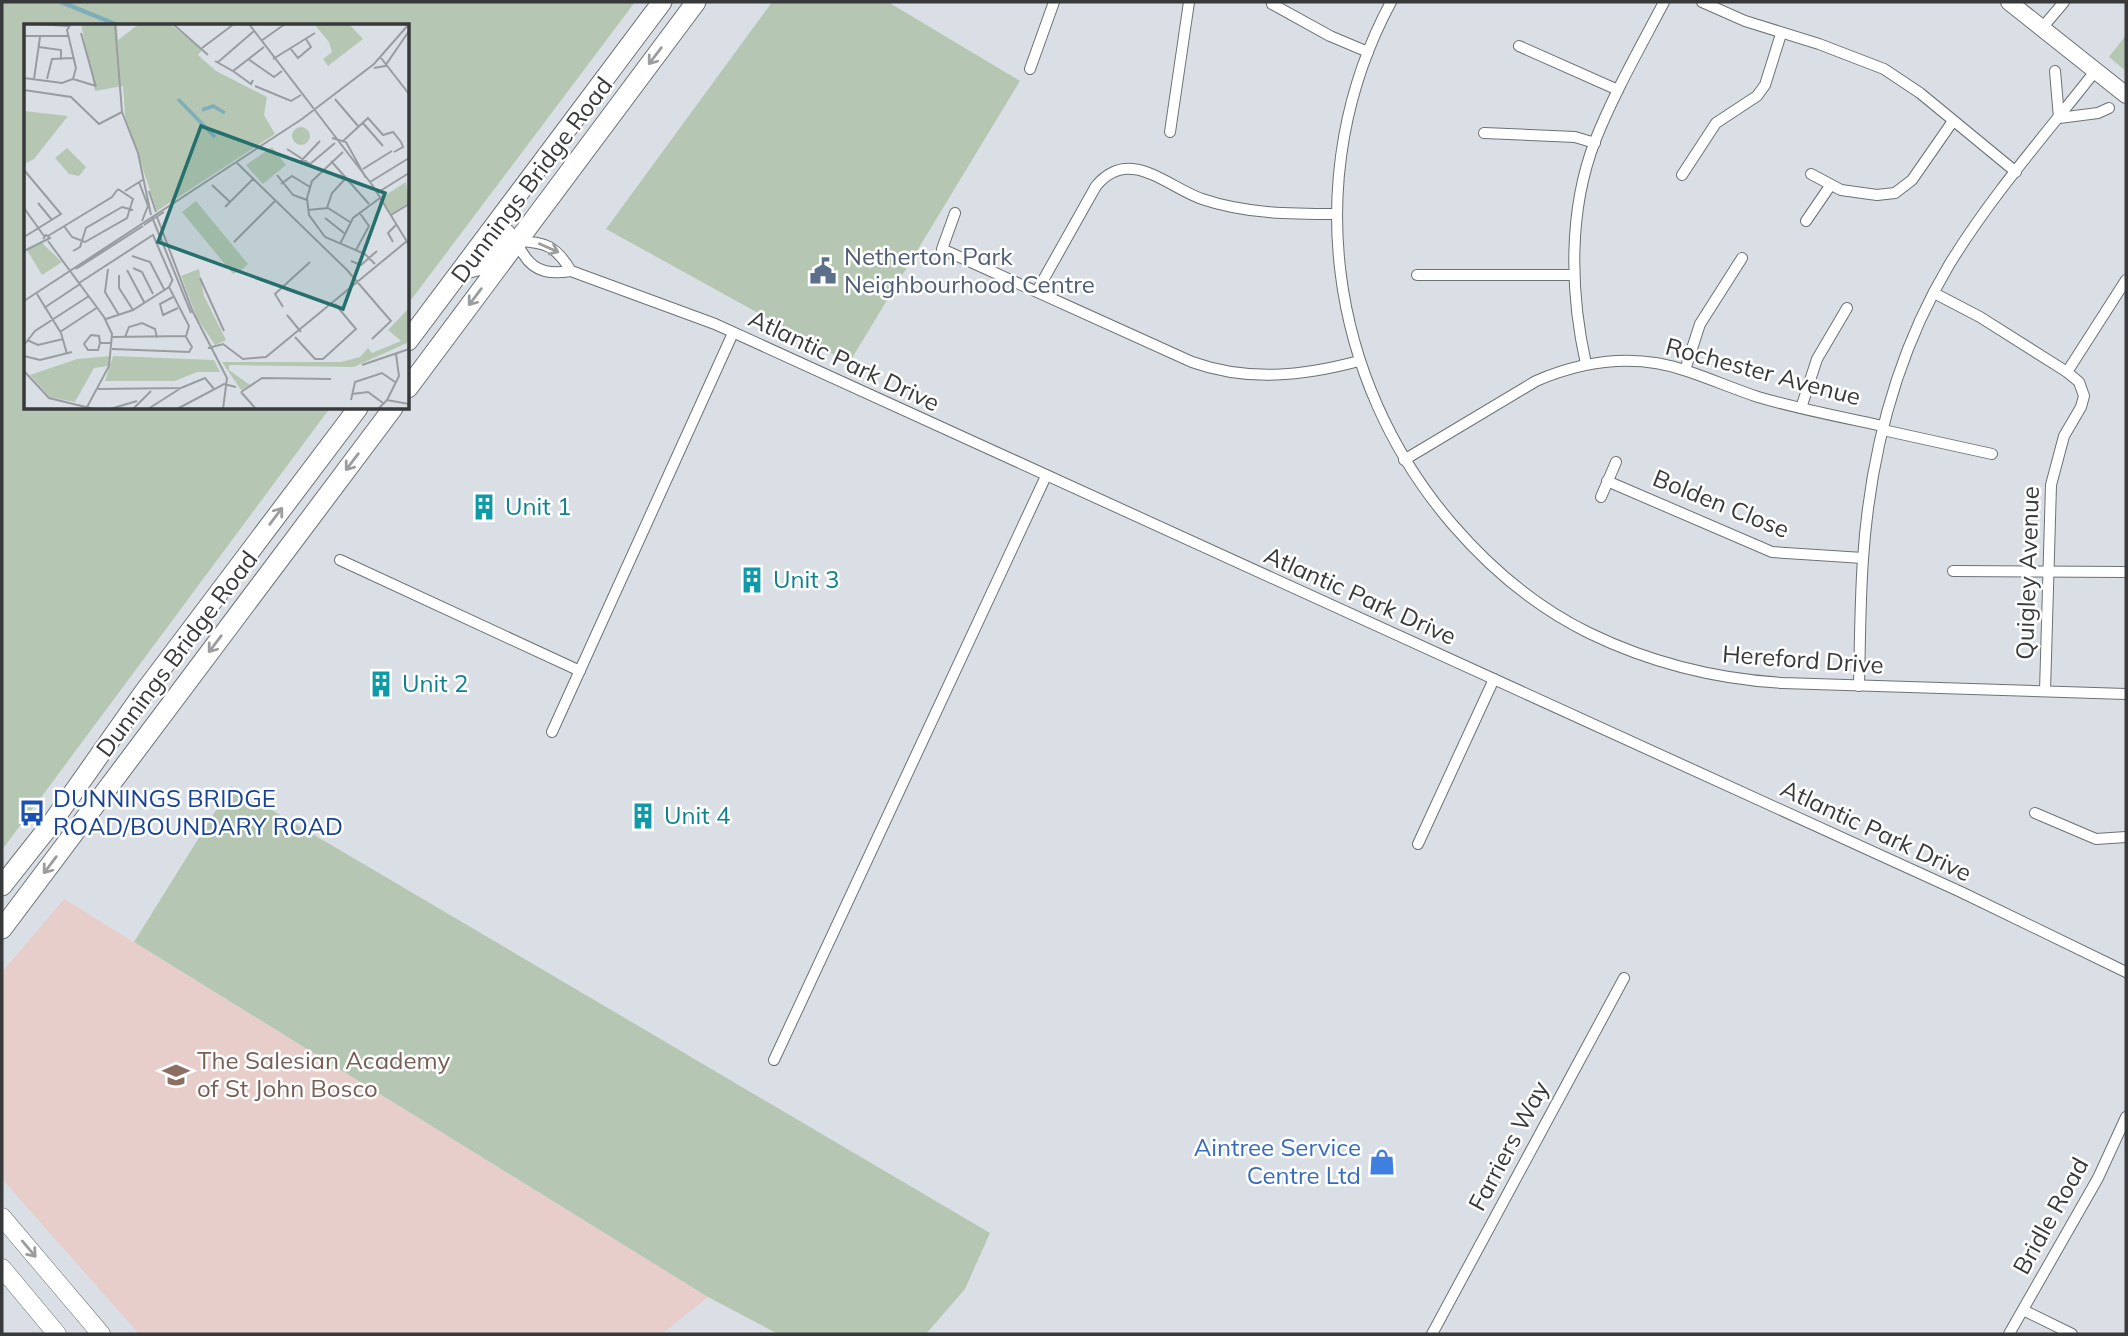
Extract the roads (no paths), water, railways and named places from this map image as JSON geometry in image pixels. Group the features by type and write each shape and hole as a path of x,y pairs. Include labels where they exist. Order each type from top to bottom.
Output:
{"highway":[{"name":"Dunnings Bridge Road","path":"410,385 506,234 662,2"},
{"name":"Dunnings Bridge Road","path":"410,338 461,271 506,234 696,2"},
{"name":"Dunnings Bridge Road","path":"2,886 51,824 144,692 356,410"},
{"name":"Dunnings Bridge Road","path":"2,929 392,410"}],"main road":[{"path":"2,1217 101,1334"},
{"path":"2,1268 57,1334"}],"street":[{"path":"1030,69 1054,2"},
{"path":"1170,132 1189,2"},
{"name":"Hereford Drive","path":"1391,2 1368,52 1352,100 1342,146 1337,214 1342,289 1359,361 1377,409 1404,460 1437,506 1490,563 1527,593 1588,633 1654,660 1724,678 1859,686 2126,694"},
{"path":"1586,364 1578,323 1574,275 1582,192 1595,143 1618,90 1664,2"},
{"path":"1702,2 1726,7 1781,34 1819,44 1884,69 1920,93 2016,172"},
{"path":"2009,2 2126,95"},
{"path":"2042,28 2064,2"},
{"path":"1272,4 1330,36 1368,52"},
{"path":"1682,176 1716,123 1757,96 1765,85 1781,34"},
{"path":"1519,46 1618,90"},
{"path":"1859,686 1863,558 1875,465 1899,374 1934,293 1966,239 2096,70"},
{"path":"2056,71 2059,118"},
{"path":"2059,118 2098,113 2109,108"},
{"path":"1811,174 1830,186 1877,195 1895,193 1912,180 1953,121"},
{"path":"1484,133 1574,137 1595,143"},
{"path":"1037,291 1096,186 1106,175 1121,169 1145,172 1203,200 1248,211 1337,214"},
{"path":"1806,221 1830,186"},
{"path":"954,213 942,249 1192,362 1216,370 1249,375 1302,374 1359,361"},
{"name":"Atlantic Park Drive","path":"506,234 560,253 571,271"},
{"name":"Atlantic Park Drive","path":"506,234 525,258 544,272 552,274 571,271 733,333 1973,898 2126,972"},
{"path":"1685,370 1700,324 1742,258"},
{"path":"1417,275 1574,275"},
{"path":"2067,372 2126,280"},
{"name":"Quigley Avenue","path":"1934,293 1980,317 2067,372 2079,382 2084,396 2081,407 2064,436 2053,474 2045,691"},
{"path":"1801,408 1817,359 1847,308"},
{"path":"552,732 733,333"},
{"name":"Rochester Avenue","path":"1404,460 1536,381 1559,371 1601,361 1640,361 1685,370 1744,393 1992,454"},
{"path":"1601,497 1616,462"},
{"path":"774,1060 1045,476"},
{"name":"Bolden Close","path":"1607,481 1772,552 1863,558"},
{"path":"340,560 580,671"},
{"path":"1953,571 2126,572"},
{"path":"1418,845 1494,680"},
{"path":"2035,813 2096,839 2126,837"},
{"path":"2,921 18,908"},
{"name":"Farriers Way","path":"1432,1334 1624,978"},
{"name":"Bridle Road","path":"2009,1334 2098,1178 2126,1117"},
{"path":"2023,1310 2071,1334"}],"waterway":[{"path":"61,2 115,24"}],"place":[{"name":"Netherton Park Neighbourhood Centre","path":"823,271"},
{"name":"Unit 1","path":"484,507"},
{"name":"Unit 3","path":"752,580"},
{"name":"Unit 2","path":"381,684"},
{"name":"DUNNINGS BRIDGE ROAD/BOUNDARY ROAD","path":"32,813"},
{"name":"Unit 4","path":"643,816"},
{"name":"The Salesian Academy of St John Bosco","path":"176,1075"},
{"name":"Aintree Service Centre Ltd","path":"1382,1162"}]}
